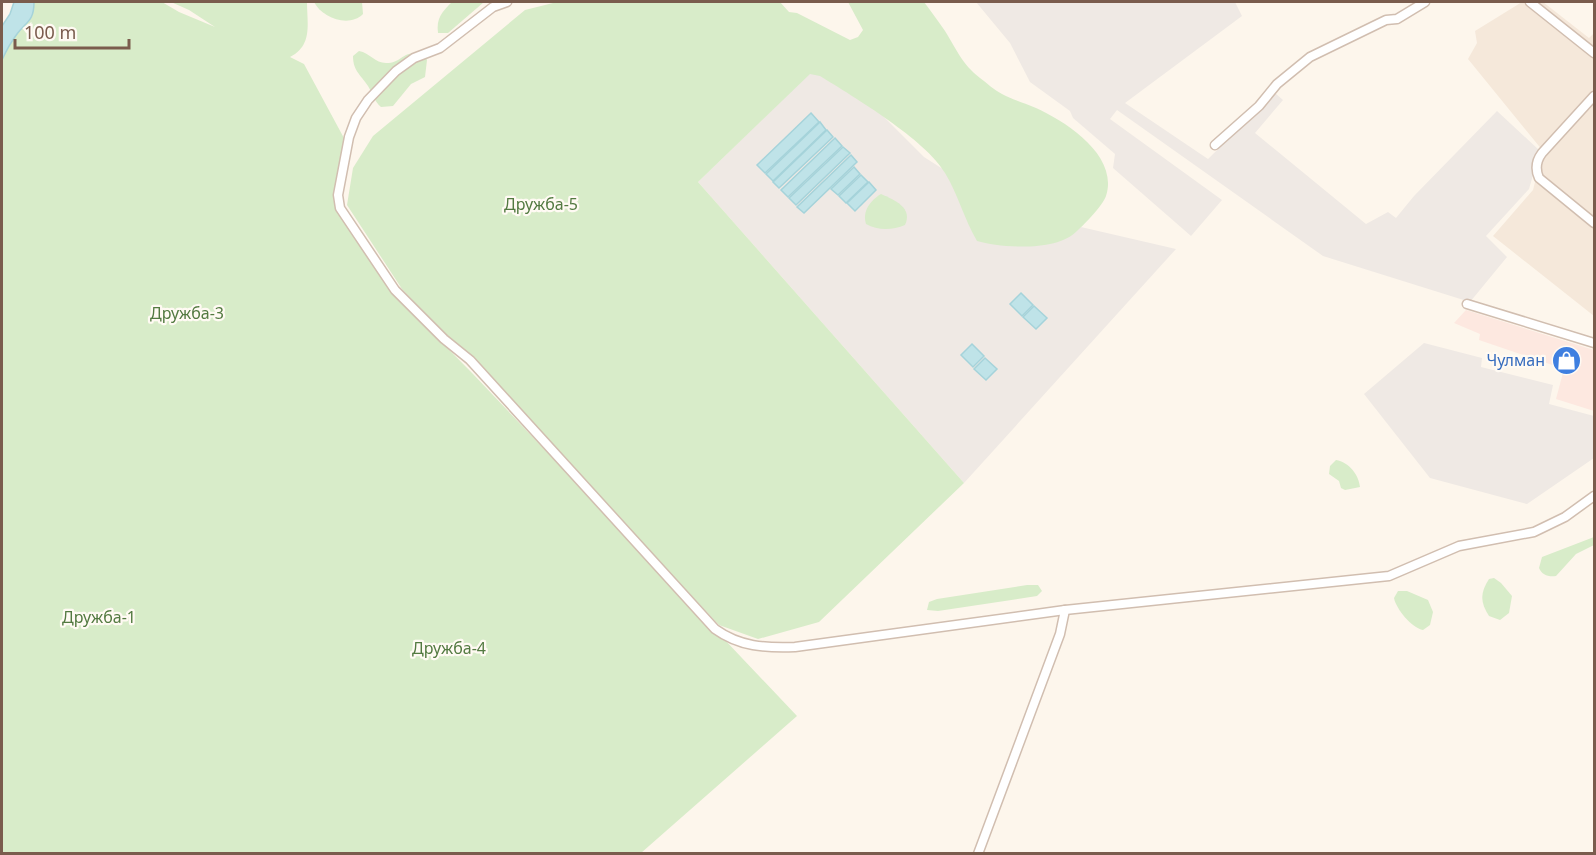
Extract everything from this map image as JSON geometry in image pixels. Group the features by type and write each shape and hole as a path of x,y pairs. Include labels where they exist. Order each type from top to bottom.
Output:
{"street":[{"path":"507,2 493,7 440,48 414,58 396,71 368,100 356,118 345,153 339,202 342,213 395,290 444,339 470,360 716,629 736,641 764,648 795,647 1065,610 1389,576 1459,546 1534,532 1566,517 1594,496"},
{"path":"1215,145 1259,106 1277,84 1310,57 1386,20 1397,18 1425,2"},
{"path":"1530,2 1594,53"},
{"path":"1594,96 1542,153 1536,169 1539,178 1594,223"},
{"path":"1467,304 1594,343"},
{"path":"978,854 1060,634 1065,610"}],"shaded area":[{"path":"976,2 1235,2 1242,16 1125,103 1208,159 1275,93 1283,100 1255,133 1366,224 1388,212 1396,218 1414,196 1497,111 1540,151 1529,189 1486,236 1507,257 1470,302 1323,256 1117,110 1110,119 1222,200 1191,236 1113,168 1115,154 1073,118 1070,111 1030,82 1010,43"},
{"path":"1522,2 1543,2 1589,38 1594,33 1594,316 1493,236 1533,190 1543,151 1468,59 1477,43 1475,31"},
{"path":"828,61 924,157 1007,210 1176,249 964,483 698,182 815,68"},
{"name":"Чулман","path":"1466,310 1594,350 1594,411 1556,399 1564,369 1479,340 1480,334 1454,323"},
{"path":"1424,343 1482,358 1481,367 1553,385 1549,404 1594,416 1594,458 1527,504 1430,478 1364,394"}],"green space":[{"path":"34,2 162,2 215,27 189,10 171,2 307,2 308,26 305,40 297,52 290,57 304,64 345,140 336,204 402,302 797,716 641,853 2,853 2,60 15,37 31,17"},
{"path":"314,2 362,2 363,14 343,21 329,17"},
{"path":"452,2 484,2 448,33 438,33 440,16"},
{"name":"Дружба-5","path":"557,2 780,2 789,12 797,13 850,40 858,37 863,30 848,2 924,2 964,62 974,73 999,92 1048,114 1075,131 1098,154 1105,167 1108,181 1104,200 1089,219 1068,238 1043,245 1029,246 977,241 954,189 936,160 906,133 869,107 820,76 810,74 698,182 964,483 819,622 758,639 719,625 402,289 347,205 353,168 373,136 525,10"},
{"path":"359,51 386,63 396,61 411,53 424,54 427,60 425,77 411,84 393,106 381,107 354,65 353,56"},
{"path":"881,194 905,209 907,219 905,225 886,229 866,224 865,215 868,207"},
{"path":"1336,460 1345,463 1352,470 1358,478 1360,487 1345,490 1341,488 1339,481 1329,474 1330,466"},
{"path":"1594,537 1594,545 1576,554 1556,576 1546,575 1540,570 1542,557"},
{"path":"1494,578 1512,596 1509,613 1500,620 1489,616 1483,602 1486,584 1489,579"},
{"path":"1038,585 1042,591 1037,596 938,611 927,610 929,602 937,599"},
{"path":"1398,591 1407,591 1428,600 1433,612 1430,625 1423,630 1419,629 1405,617 1394,598"}],"water":[{"path":"14,2 34,2 33,13 13,40 2,60 2,26"},
{"path":"811,113 819,122 765,173 757,165"},
{"path":"820,122 826,130 773,181 766,174"},
{"path":"827,130 833,137 779,188 773,182"},
{"path":"835,138 842,146 788,197 781,190"},
{"path":"843,147 850,153 796,205 789,198"},
{"path":"851,155 857,162 804,213 797,207"},
{"path":"854,167 860,174 838,195 831,189"},
{"path":"861,175 868,182 846,203 839,196"},
{"path":"869,182 876,190 855,211 847,203"},
{"path":"1021,293 1033,305 1022,316 1010,304"},
{"path":"1034,306 1047,318 1036,329 1023,317"},
{"path":"972,344 984,356 973,367 961,355"},
{"path":"985,358 997,369 986,380 974,369"}],"place":[{"name":"Чулман","path":"1566,360"}],"park label":[{"name":"Дружба-3","path":"187,313"},
{"name":"Дружба-1","path":"99,617"},
{"name":"Дружба-4","path":"449,648"}]}
